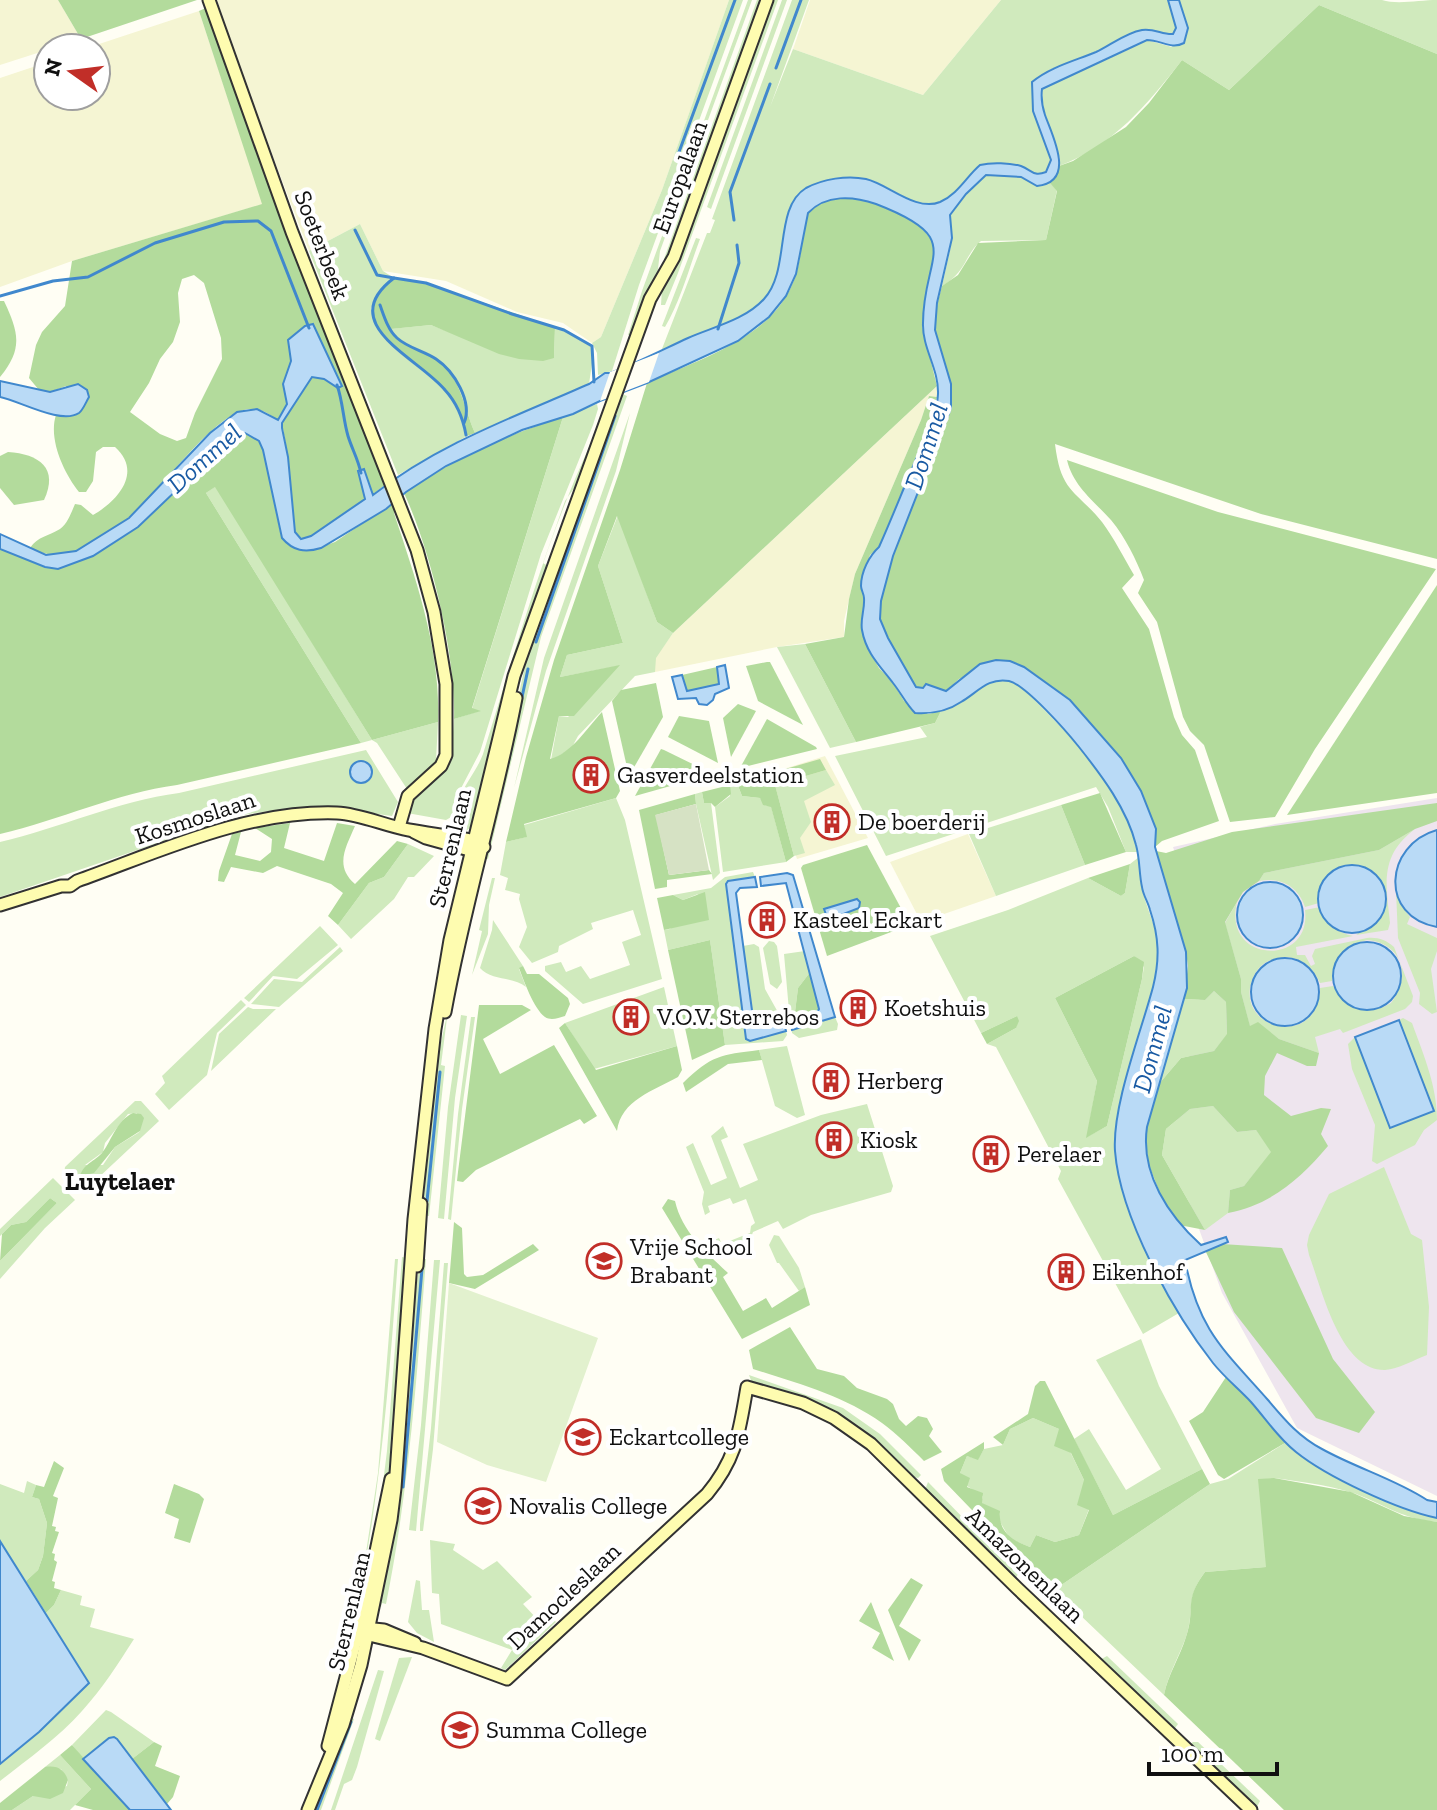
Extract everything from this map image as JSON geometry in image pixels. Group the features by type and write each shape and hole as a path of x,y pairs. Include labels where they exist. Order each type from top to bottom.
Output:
{"street":[{"name":"Soeterbeek","path":"209,0 292,232 417,550 441,647 446,684 446,755 441,766 408,796 405,829"},
{"name":"Europalaan","path":"625,366 650,299 674,257 767,0"},
{"name":"Sterrenlaan","path":"308,1810 366,1630 383,1510 396,1461 410,1294 419,1253 422,1220 419,1183 434,1052 442,1032 514,676 625,366"},
{"name":"Kosmoslaan","path":"0,905 70,886 207,834 265,817 341,813 405,829 426,838 477,847"},
{"name":"Damocleslaan","path":"366,1630 507,1679 707,1494 720,1478 736,1446 747,1387"},
{"name":"Amazonenlaan","path":"747,1387 803,1403 834,1418 871,1444 1028,1599 1251,1810"}],"shaded area":[{"path":"1437,798 1437,1496 1297,1428 1222,1293 1171,1151 1209,949 1173,847 1275,824"}],"green space":[{"path":"0,0 58,0 77,32 32,32 32,55 0,65"},
{"path":"58,0 197,0 102,32 77,32"},
{"path":"217,0 729,0 662,190 601,337 592,343 563,323 517,312 446,281 383,271 360,224 309,251 236,60"},
{"path":"729,0 743,0 639,285 612,371 598,375 597,353 592,343 601,337 662,190"},
{"path":"748,0 752,0 660,251 657,278 631,336 628,335 642,291"},
{"path":"757,0 762,0 666,260 664,259"},
{"path":"772,0 778,0 678,273 665,305 661,305 662,288"},
{"path":"782,0 787,0 711,209 707,207"},
{"path":"792,0 809,0 770,107 793,49 923,95 1001,0 1168,0 1176,28 1174,34 1169,35 1150,29 1139,31 1049,70 1033,111 1051,160 1046,172 1035,173 1006,163 980,165 952,195 931,204 912,200 875,182 859,178 838,178 812,186 800,194 792,205 777,278 761,302 735,320 660,354 707,233 710,233 715,220 712,219"},
{"path":"810,0 1001,0 923,95 793,49"},
{"path":"1179,0 1437,0 1437,54 1319,5 1229,90 1182,60 1156,93 1112,136 1059,166 1060,159 1043,107 1042,89 1147,40 1172,47 1188,28"},
{"path":"1319,5 1437,54 1437,559 1261,514 1055,444 1065,482 1102,522 1134,575 1122,588 1149,629 1174,717 1182,735 1195,750 1219,821 1162,841 1155,847 1156,829 1141,791 1121,758 1070,700 1024,667 1010,661 996,660 959,679 946,691 916,687 888,638 880,618 881,601 893,556 951,408 950,386 935,331 937,308 942,286 958,275 978,243 1046,240 1057,191 1049,182 1059,166 1073,161 1126,127 1182,60 1229,90"},
{"path":"208,7 274,202 386,484 372,495 364,469 359,471 365,499 311,536 305,539 297,536 293,525 282,423 312,377 324,379 338,388 312,324 288,340 291,361 283,384 287,404 278,421 258,409 237,413 209,433 147,501 117,526 73,552 57,555 40,552 30,548 63,527 75,504 93,515 118,494 127,476 127,466 115,447 103,447 96,452 93,481 86,492 79,492 63,466 54,434 56,415 68,417 66,386 50,392 39,390 29,378 42,332 65,306 72,261 262,204 199,11","holes":["194,275 204,283 221,338 222,359 186,438 177,441 160,434 130,412 173,342 180,322 178,293 182,279"]},
{"path":"199,11 263,204 72,261 0,287 0,78 32,67 32,112 112,112 112,40"},
{"path":"986,175 1015,176 1044,185 1049,182 1057,190 1046,240 981,241 956,275 942,286 951,246 950,215"},
{"path":"856,198 889,208 910,219 933,243 934,261 922,326 937,386 673,633 657,622 617,516 598,566 623,643 567,655 560,677 620,665 574,716 559,716 550,759 572,746 602,712 620,791 616,798 524,824 527,837 506,842 554,660 647,383 729,346 766,320 781,304 796,276 808,213 824,202"},
{"path":"360,224 383,271 394,278 376,295 371,309 395,349 445,389 460,413 467,436 398,475 309,251"},
{"path":"696,238 700,239 680,295 671,317 665,327 662,326"},
{"path":"394,278 426,283 555,327 554,358 543,361 499,354 431,325 391,329 406,344 438,360 452,375 475,433 467,436 459,412 446,391 387,339 377,325 373,310 378,295"},
{"path":"0,301 4,301 9,312 16,340 12,358 0,377"},
{"path":"431,325 472,341 554,358 555,327 564,330 592,346 589,384 475,433 457,384 446,367 400,340 390,329"},
{"path":"937,386 937,397 929,396 855,574 844,621 844,637 655,672 655,658 673,633"},
{"path":"620,393 627,396 541,637 488,859 483,858 527,657"},
{"path":"929,396 937,397 932,420 879,547 870,555 861,585 865,599 862,614 869,651 904,701 928,714 941,711 935,723 856,742 805,644 844,637 855,574"},
{"path":"597,404 593,425 541,554 480,752 457,796 453,816 446,820 407,813 410,801 451,760 454,719 479,711 472,709 563,417"},
{"path":"630,413 616,471 546,671 514,788 544,658"},
{"path":"563,417 472,708 481,711 454,719 451,665 440,604 404,493 480,449"},
{"path":"245,433 259,441 263,450 280,531 310,551 335,542 394,502 394,513 431,642 438,722 372,740 215,487 206,493 361,743 132,794 0,834 0,549 58,569 93,556 138,527 229,440"},
{"path":"590,445 592,445 577,484 568,497"},
{"path":"8,452 29,456 43,465 49,479 44,500 14,505 0,488 0,456"},
{"path":"1067,460 1218,512 1436,569 1315,749 1275,817 1230,822 1204,745 1190,731 1183,717 1157,622 1138,593 1144,580 1137,564 1111,520 1079,485"},
{"path":"216,486 372,740 361,743 206,493"},
{"path":"568,497 559,521 543,563 565,501"},
{"path":"618,515 657,622 673,633 656,658 655,672 635,676 578,736 571,749 551,760 559,716 568,717 618,666 560,677 567,655 623,643 598,566"},
{"path":"543,563 548,566 516,662 506,682 472,826 458,833 458,803 483,754"},
{"path":"1437,585 1437,793 1287,815"},
{"path":"805,644 856,742 830,748 777,647"},
{"path":"770,662 803,725 758,701 746,666"},
{"path":"717,667 720,684 687,691 682,675"},
{"path":"997,680 1020,686 1074,741 1121,806 1138,852 1126,852 1108,807 1096,787 886,856 835,756 927,737 920,727 935,723 941,711"},
{"path":"656,683 663,717 629,776 612,701 621,690"},
{"path":"738,704 756,711 731,757 723,718"},
{"path":"679,716 709,721 718,763 668,737"},
{"path":"767,719 816,747 817,749 740,768"},
{"path":"438,722 436,761 407,789 372,740"},
{"path":"661,749 664,750 713,774 635,796"},
{"path":"366,750 398,802 392,816 311,809 231,818 0,897 0,842 134,802"},
{"path":"825,756 868,838 797,859 771,773"},
{"path":"820,759 826,770 775,785 794,856 786,862 771,807 763,805 760,798 742,796 737,783"},
{"path":"826,770 835,785 804,801 811,822 800,838 805,853 794,856 775,785"},
{"path":"737,783 742,796 760,798 766,806 771,806 786,862 723,872 715,807 730,796 730,785"},
{"path":"730,785 731,794 715,807 704,803 702,792"},
{"path":"702,792 704,803 711,803 720,873 713,880 696,804 695,794"},
{"path":"1100,793 1126,852 1085,865 1061,805"},
{"path":"695,794 696,804 656,815 669,875 709,870 712,874 667,880 667,887 655,889 639,810"},
{"path":"616,798 625,820 662,979 583,1004 545,971 545,966 561,962 566,972 581,966 590,979 630,965 622,942 641,935 633,910 591,923 593,929 559,946 558,952 532,963 519,947 527,927 520,894 505,890 508,878 500,875 506,842 526,837 524,825"},
{"path":"1437,803 1437,821 1415,829 1379,850 1264,873 1259,881 1243,892 1225,922 1250,1026 1258,1022 1279,1039 1319,1053 1316,1066 1307,1066 1277,1053 1265,1076 1264,1095 1291,1116 1321,1108 1331,1109 1321,1134 1328,1146 1307,1169 1271,1197 1228,1213 1230,1190 1244,1186 1271,1152 1256,1130 1237,1132 1213,1106 1190,1109 1166,1129 1162,1155 1205,1230 1179,1225 1163,1201 1149,1165 1145,1139 1147,1127 1158,1085 1181,1058 1214,1051 1227,1034 1226,1002 1214,991 1205,1000 1184,999 1188,966 1186,952 1156,851 1166,853 1232,832"},
{"path":"696,804 709,870 669,875 655,815"},
{"path":"1061,805 1085,865 996,896 969,834"},
{"path":"290,823 284,848 324,861 337,823 355,826 343,863 355,884 397,841 408,844 384,877 369,883 338,925 328,916 343,893 331,884 277,866 263,873 231,867 224,882 218,881 232,834 241,832 235,855 260,861 271,852 272,839 255,828"},
{"path":"1415,829 1403,839 1390,860 1388,930 1356,935 1378,921 1387,902 1382,884 1359,867 1349,865 1319,894 1319,903 1305,907 1293,888 1274,880 1259,881 1264,873 1379,850"},
{"path":"968,834 996,896 921,922 890,862"},
{"path":"408,844 434,856 414,877 408,877 394,899 351,939 338,925 369,883 384,877"},
{"path":"867,845 910,925 827,956 801,868"},
{"path":"1139,857 1142,888 1155,931 1159,958 1152,998 1120,1109 1116,1158 1120,1181 1136,1228 1179,1313 1143,1334 1058,1179 1061,1171 996,1047 987,1044 1016,1028 1017,1016 981,1033 930,936 1008,910 1088,878 1121,896 1125,893 1130,864","holes":["1134,956 1144,967 1107,1126 1087,1137 1097,1081 1055,998"]},
{"path":"1130,864 1125,893 1121,896 1088,878"},
{"path":"753,872 755,877 728,880 751,1041 786,1031 787,1035 783,1041 725,1045 710,940 668,950 664,930 670,929 698,894 683,900 673,895 711,888 725,877"},
{"path":"492,878 495,878 489,905 488,934 472,975 482,931 479,930"},
{"path":"1396,890 1401,905 1410,917 1407,924 1437,938 1437,951 1431,969 1437,1012 1432,1014 1419,1004 1420,993 1398,938"},
{"path":"705,892 709,920 664,930 657,898 673,895 683,900"},
{"path":"1237,902 1236,922 1242,937 1254,947 1268,951 1283,949 1295,942 1303,929 1305,910 1320,907 1332,926 1353,936 1296,947 1297,955 1305,955 1311,966 1315,964 1312,956 1315,949 1367,938 1385,941 1394,947 1399,960 1396,954 1379,942 1367,940 1352,946 1337,959 1332,981 1320,983 1312,969 1294,958 1267,961 1258,969 1251,983 1250,1000 1256,1013 1267,1022 1294,1026 1307,1019 1316,1007 1320,988 1333,986 1345,1001 1358,1009 1374,1010 1391,1003 1401,982 1400,963 1413,996 1412,1002 1405,1009 1343,1033 1340,1029 1315,1037 1319,1053 1279,1039 1258,1023 1250,1027 1241,979 1225,923"},
{"path":"493,920 523,966 519,969 526,987 490,975 480,968"},
{"path":"320,926 338,945 297,979 273,976 249,1002 244,998"},
{"path":"710,940 725,1045 692,1060 668,950"},
{"path":"769,941 777,946 782,982 777,989 770,984 763,948"},
{"path":"754,944 759,947 765,989 784,1023 754,1026 743,946"},
{"path":"340,947 343,951 279,1007 251,1004 274,979 302,982"},
{"path":"805,951 811,971 798,988 794,1020 790,1022 784,954"},
{"path":"1134,956 1144,962 1142,979 1107,1126 1086,1138 1097,1081 1055,998"},
{"path":"523,966 527,974 539,974 568,998 570,1004 565,1016 550,1019 541,1013 519,968"},
{"path":"811,971 819,1010 816,1014 794,1020 798,988"},
{"path":"664,987 677,1046 594,1069 565,1023"},
{"path":"1214,991 1226,1002 1227,1035 1214,1051 1181,1058 1158,1085 1184,999 1205,1000"},
{"path":"241,1000 246,1005 217,1033 207,1075 169,1110 155,1094 165,1083 162,1076"},
{"path":"479,1005 522,1005 531,1010 483,1039 500,1074 554,1045 597,1116 584,1124 580,1119 476,1170 463,1182 457,1181"},
{"path":"248,1007 276,1009 211,1071 219,1034"},
{"path":"448,1010 429,1216 423,1215 424,1168 438,1056"},
{"path":"461,1015 467,1016 455,1098 444,1219 438,1218 448,1107"},
{"path":"1017,1016 1019,1021 1016,1028 987,1044 981,1033"},
{"path":"471,1017 475,1017 451,1220 448,1219 458,1114"},
{"path":"835,1017 837,1030 799,1038 792,1033 792,1030"},
{"path":"1403,1018 1412,1023 1425,1059 1435,1095 1437,1120 1424,1130 1415,1145 1377,1164 1372,1161 1375,1125 1352,1069 1348,1044 1355,1037 1390,1128 1433,1111 1399,1020"},
{"path":"565,1023 596,1070 677,1046 682,1070 678,1077 631,1104 620,1120 617,1131 559,1028"},
{"path":"787,1046 805,1115 797,1118 775,1106 759,1050"},
{"path":"759,1050 762,1060 728,1064 686,1092 683,1083 710,1062 725,1055"},
{"path":"135,1101 141,1101 159,1121 83,1192 64,1175 65,1167","holes":["137,1113 140,1131 115,1147 103,1165 85,1165 103,1152 105,1143 128,1114"]},
{"path":"867,1104 893,1186 891,1192 811,1215 783,1229 778,1221 753,1232 750,1240 724,1248 708,1243 719,1238 722,1244 750,1233 755,1223 746,1199 733,1204 730,1198 708,1206 710,1212 705,1215 702,1204 704,1192 686,1147 693,1143 711,1185 727,1178 711,1136 723,1126 728,1137 721,1140 740,1188 758,1180 743,1144 821,1115"},
{"path":"1213,1106 1237,1132 1256,1130 1272,1152 1244,1186 1230,1190 1228,1213 1205,1230 1162,1155 1166,1129 1190,1109"},
{"path":"133,1113 141,1114 144,1118 140,1131 115,1147 94,1173 80,1176 87,1165 102,1153 122,1121"},
{"path":"1384,1167 1411,1234 1422,1240 1429,1307 1427,1355 1385,1370 1369,1367 1345,1343 1327,1307 1307,1245 1329,1194"},
{"path":"53,1178 75,1200 45,1228 0,1279 0,1261 57,1203 50,1198 26,1222 11,1225 0,1236 0,1229"},
{"path":"50,1198 57,1203 0,1261 2,1234 11,1225 26,1222"},
{"path":"668,1199 675,1201 683,1222 696,1241 728,1273 723,1277 743,1311 766,1298 772,1308 805,1287 810,1305 742,1339 662,1208"},
{"path":"454,1222 462,1228 464,1274 467,1277 483,1275 533,1244 539,1250 475,1289 449,1283"},
{"path":"774,1235 779,1236 799,1268 805,1287 799,1291 777,1263 769,1245"},
{"path":"1222,1244 1282,1248 1333,1359 1375,1412 1359,1433 1316,1418 1234,1312 1205,1250"},
{"path":"402,1257 408,1258 392,1464 380,1507 387,1451"},
{"path":"395,1259 398,1259 384,1423 375,1505 361,1586 378,1473"},
{"path":"420,1259 426,1259 411,1432 394,1561 386,1604 382,1603 381,1607 378,1606 402,1453"},
{"path":"434,1260 440,1260 416,1531 409,1530"},
{"path":"444,1263 448,1263 433,1449 423,1531 420,1531 431,1428"},
{"path":"449,1283 598,1338 546,1482 487,1465 437,1442"},
{"path":"790,1327 817,1369 844,1376 857,1388 887,1399 906,1426 918,1416 927,1418 933,1429 929,1436 942,1452 924,1461 888,1427 852,1405 753,1369 749,1350"},
{"path":"1141,1339 1159,1386 1202,1469 1113,1515 1074,1439 1089,1429 1126,1490 1161,1469 1096,1360"},
{"path":"749,1375 843,1408 880,1434 921,1475 913,1477 876,1441 840,1417 801,1399 752,1383"},
{"path":"1226,1377 1285,1443 1224,1479 1218,1475 1189,1421 1203,1412"},
{"path":"1045,1381 1113,1515 1202,1469 1210,1484 1051,1592 944,1481 941,1469 984,1442 978,1460 967,1456 960,1473 970,1478 967,1487 983,1493 982,1503 1000,1511 1001,1524 1008,1534 1030,1547 1036,1535 1055,1542 1079,1535 1089,1510 1077,1505 1084,1480 1071,1453 1054,1446 1059,1429 1033,1418 1010,1429 1003,1445 993,1437 1028,1414 1035,1386"},
{"path":"1033,1418 1059,1429 1084,1480 1089,1509 1079,1535 1055,1542 1036,1535 1030,1547 1010,1539 999,1520 1000,1513 981,1503 983,1496 967,1486 960,1473 967,1456 978,1459 984,1449 1003,1445 1010,1429"},
{"path":"1285,1443 1357,1488 1437,1518 1437,1522 1409,1516 1344,1490 1274,1478 1266,1567 1205,1572 1195,1589 1189,1628 1164,1695 1079,1614 1070,1612 1051,1592 1210,1484 1228,1479"},
{"path":"54,1461 64,1468 53,1496 58,1498 52,1526 59,1532 52,1553 57,1562 52,1581 55,1582 54,1588 61,1590 46,1613 26,1581 38,1570 47,1523 39,1499 32,1497 36,1485 44,1487"},
{"path":"1274,1478 1351,1492 1404,1516 1437,1522 1437,1810 1284,1810 1164,1695 1189,1627 1194,1590 1205,1572 1266,1567 1258,1479"},
{"path":"27,1481 36,1485 32,1497 39,1499 47,1523 38,1570 26,1581 0,1541 0,1484 24,1493"},
{"path":"928,1482 1018,1574 1015,1580 925,1490"},
{"path":"174,1484 204,1499 190,1543 174,1538 179,1519 165,1513"},
{"path":"430,1540 455,1544 453,1550 483,1570 497,1561 532,1597 523,1604 538,1620 547,1613 556,1622 505,1670 501,1668 512,1650 441,1624 439,1594 432,1593"},
{"path":"911,1578 923,1585 899,1626 921,1640 909,1661 888,1610"},
{"path":"416,1580 420,1581 422,1610 429,1610 434,1642 417,1633 408,1622"},
{"path":"61,1590 82,1596 80,1605 95,1609 90,1627 134,1639 103,1685 73,1721 0,1781 0,1764 39,1732 89,1683 46,1613"},
{"path":"871,1602 894,1661 872,1648 880,1633 859,1621"},
{"path":"1107,1656 1178,1724 1173,1731 1098,1661"},
{"path":"412,1657 380,1741 375,1739 399,1658"},
{"path":"378,1670 384,1671 357,1767 352,1780 344,1784 335,1810 331,1810"},
{"path":"106,1710 154,1742 132,1759 117,1739 111,1737 83,1759 72,1745"},
{"path":"350,1717 354,1719 321,1810 312,1810"},
{"path":"154,1742 162,1746 155,1766 180,1776 173,1797 167,1804 132,1759"},
{"path":"1198,1742 1260,1801 1256,1809 1188,1746"},
{"path":"72,1745 130,1810 93,1810 75,1805 91,1789 60,1755"},
{"path":"60,1755 91,1789 70,1810 12,1810 33,1796 67,1786 68,1780 61,1769 45,1767"},
{"path":"45,1767 56,1767 64,1773 68,1780 63,1793 50,1799 33,1796 12,1810 0,1810 0,1803"}],"water":[{"name":"Dommel","path":"1168,0 1179,0 1188,28 1184,43 1170,45 1147,40 1042,89 1043,108 1059,156 1056,176 1049,183 1037,186 1021,177 986,175 950,215 952,238 937,303 935,330 951,384 951,408 893,556 881,601 880,619 916,687 923,688 926,684 946,691 980,664 1010,661 1024,667 1070,700 1121,758 1141,791 1156,829 1155,847 1186,952 1187,988 1147,1127 1148,1161 1159,1193 1189,1234 1201,1245 1226,1237 1228,1242 1185,1260 1197,1304 1205,1322 1226,1352 1299,1433 1335,1456 1437,1502 1437,1518 1403,1508 1364,1491 1309,1462 1290,1447 1198,1342 1166,1291 1138,1234 1119,1177 1115,1133 1128,1069 1153,987 1158,948 1143,890 1136,845 1113,793 1065,731 1016,684 995,681 951,708 915,713 867,646 862,626 862,575 884,536 937,402 938,385 923,332 934,251 931,239 922,228 904,216 867,201 840,198 823,202 808,213 796,274 786,296 769,317 738,341 573,414 522,430 446,466 386,509 321,548 300,550 282,538 263,450 259,441 245,433 229,440 138,527 93,556 58,569 0,549 0,534 46,555 76,551 129,518 210,433 237,412 257,409 278,420 287,404 283,384 291,361 288,340 305,326 313,324 342,386 338,388 324,379 312,377 282,423 295,532 301,539 311,536 365,499 358,471 364,469 373,495 450,446 589,384 605,373 630,365 748,312 764,299 772,287 789,210 796,197 806,188 835,179 859,178 875,182 912,200 931,204 952,195 980,165 1006,164 1021,166 1035,173 1046,172 1051,160 1033,111 1032,82 1054,68 1096,52 1124,36 1146,30 1173,34 1176,28"},
{"path":"0,381 50,392 78,384 87,390 89,397 79,413 62,416 0,397"},
{"path":"725,665 729,688 715,694 707,705 699,704 696,698 678,699 672,677 682,675 687,691 719,684 717,667"},
{"path":"361,761 369,764 372,772 369,780 361,783 353,780 350,772 353,764"},
{"path":"1437,830 1437,927 1418,921 1405,910 1395,880 1406,850 1419,838"},
{"path":"1352,865 1376,875 1386,899 1376,923 1352,933 1328,923 1318,899 1328,875"},
{"path":"793,875 835,1017 792,1030 790,1022 816,1014 819,1009 786,883 761,886 760,877"},
{"path":"755,877 757,887 740,888 736,893 754,1025 759,1028 784,1023 786,1031 750,1041 746,1039 726,884 728,881"},
{"path":"1263,882 1277,882 1289,887 1298,896 1303,915 1301,928 1294,939 1277,948 1263,948 1251,943 1242,934 1237,922 1237,908 1242,896 1251,887"},
{"path":"857,899 859,908 828,920 824,909"},
{"path":"1367,942 1391,952 1401,976 1391,1000 1367,1010 1343,1000 1333,976 1343,952"},
{"path":"1285,958 1309,968 1319,992 1309,1016 1285,1026 1261,1016 1251,992 1261,968"},
{"path":"1399,1020 1434,1111 1390,1128 1355,1037"},
{"path":"0,1541 89,1683 39,1732 0,1764"},
{"path":"114,1737 171,1810 130,1810 83,1759"}],"pier":[{"path":"659,353 649,382 600,401 610,372"}],"waterway":[{"path":"679,152 735,0"},
{"path":"776,68 801,0"},
{"path":"734,220 730,192 770,84"},
{"path":"0,296 53,281 88,277 155,243 224,222 258,221 271,231 309,328"},
{"path":"355,230 377,275 394,278"},
{"path":"718,329 739,263 737,245"},
{"path":"466,435 459,411 449,395 401,353 376,325 373,310 378,295 394,278 426,283 564,330 592,346 594,382"},
{"path":"380,305 397,338 436,359 455,379 466,406 464,423"},
{"path":"337,385 348,436 361,473"},
{"path":"536,642 615,416"},
{"path":"508,763 528,669"},
{"path":"427,1201 440,1072"},
{"path":"403,1487 422,1269"},
{"path":"317,1810 351,1722"}],"place":[{"name":"Gasverdeelstation","path":"591,775"},
{"name":"De boerderij","path":"832,822"},
{"name":"Kasteel Eckart","path":"767,920"},
{"name":"Koetshuis","path":"858,1008"},
{"name":"V.O.V. Sterrebos","path":"631,1017"},
{"name":"Herberg","path":"831,1081"},
{"name":"Kiosk","path":"834,1140"},
{"name":"Perelaer","path":"991,1154"},
{"name":"Vrije School Brabant","path":"604,1261"},
{"name":"Eikenhof","path":"1066,1272"},
{"name":"Eckartcollege","path":"583,1437"},
{"name":"Novalis College","path":"483,1506"},
{"name":"Summa College","path":"460,1730"}],"district":[{"name":"Luytelaer","path":"120,1181"}]}
